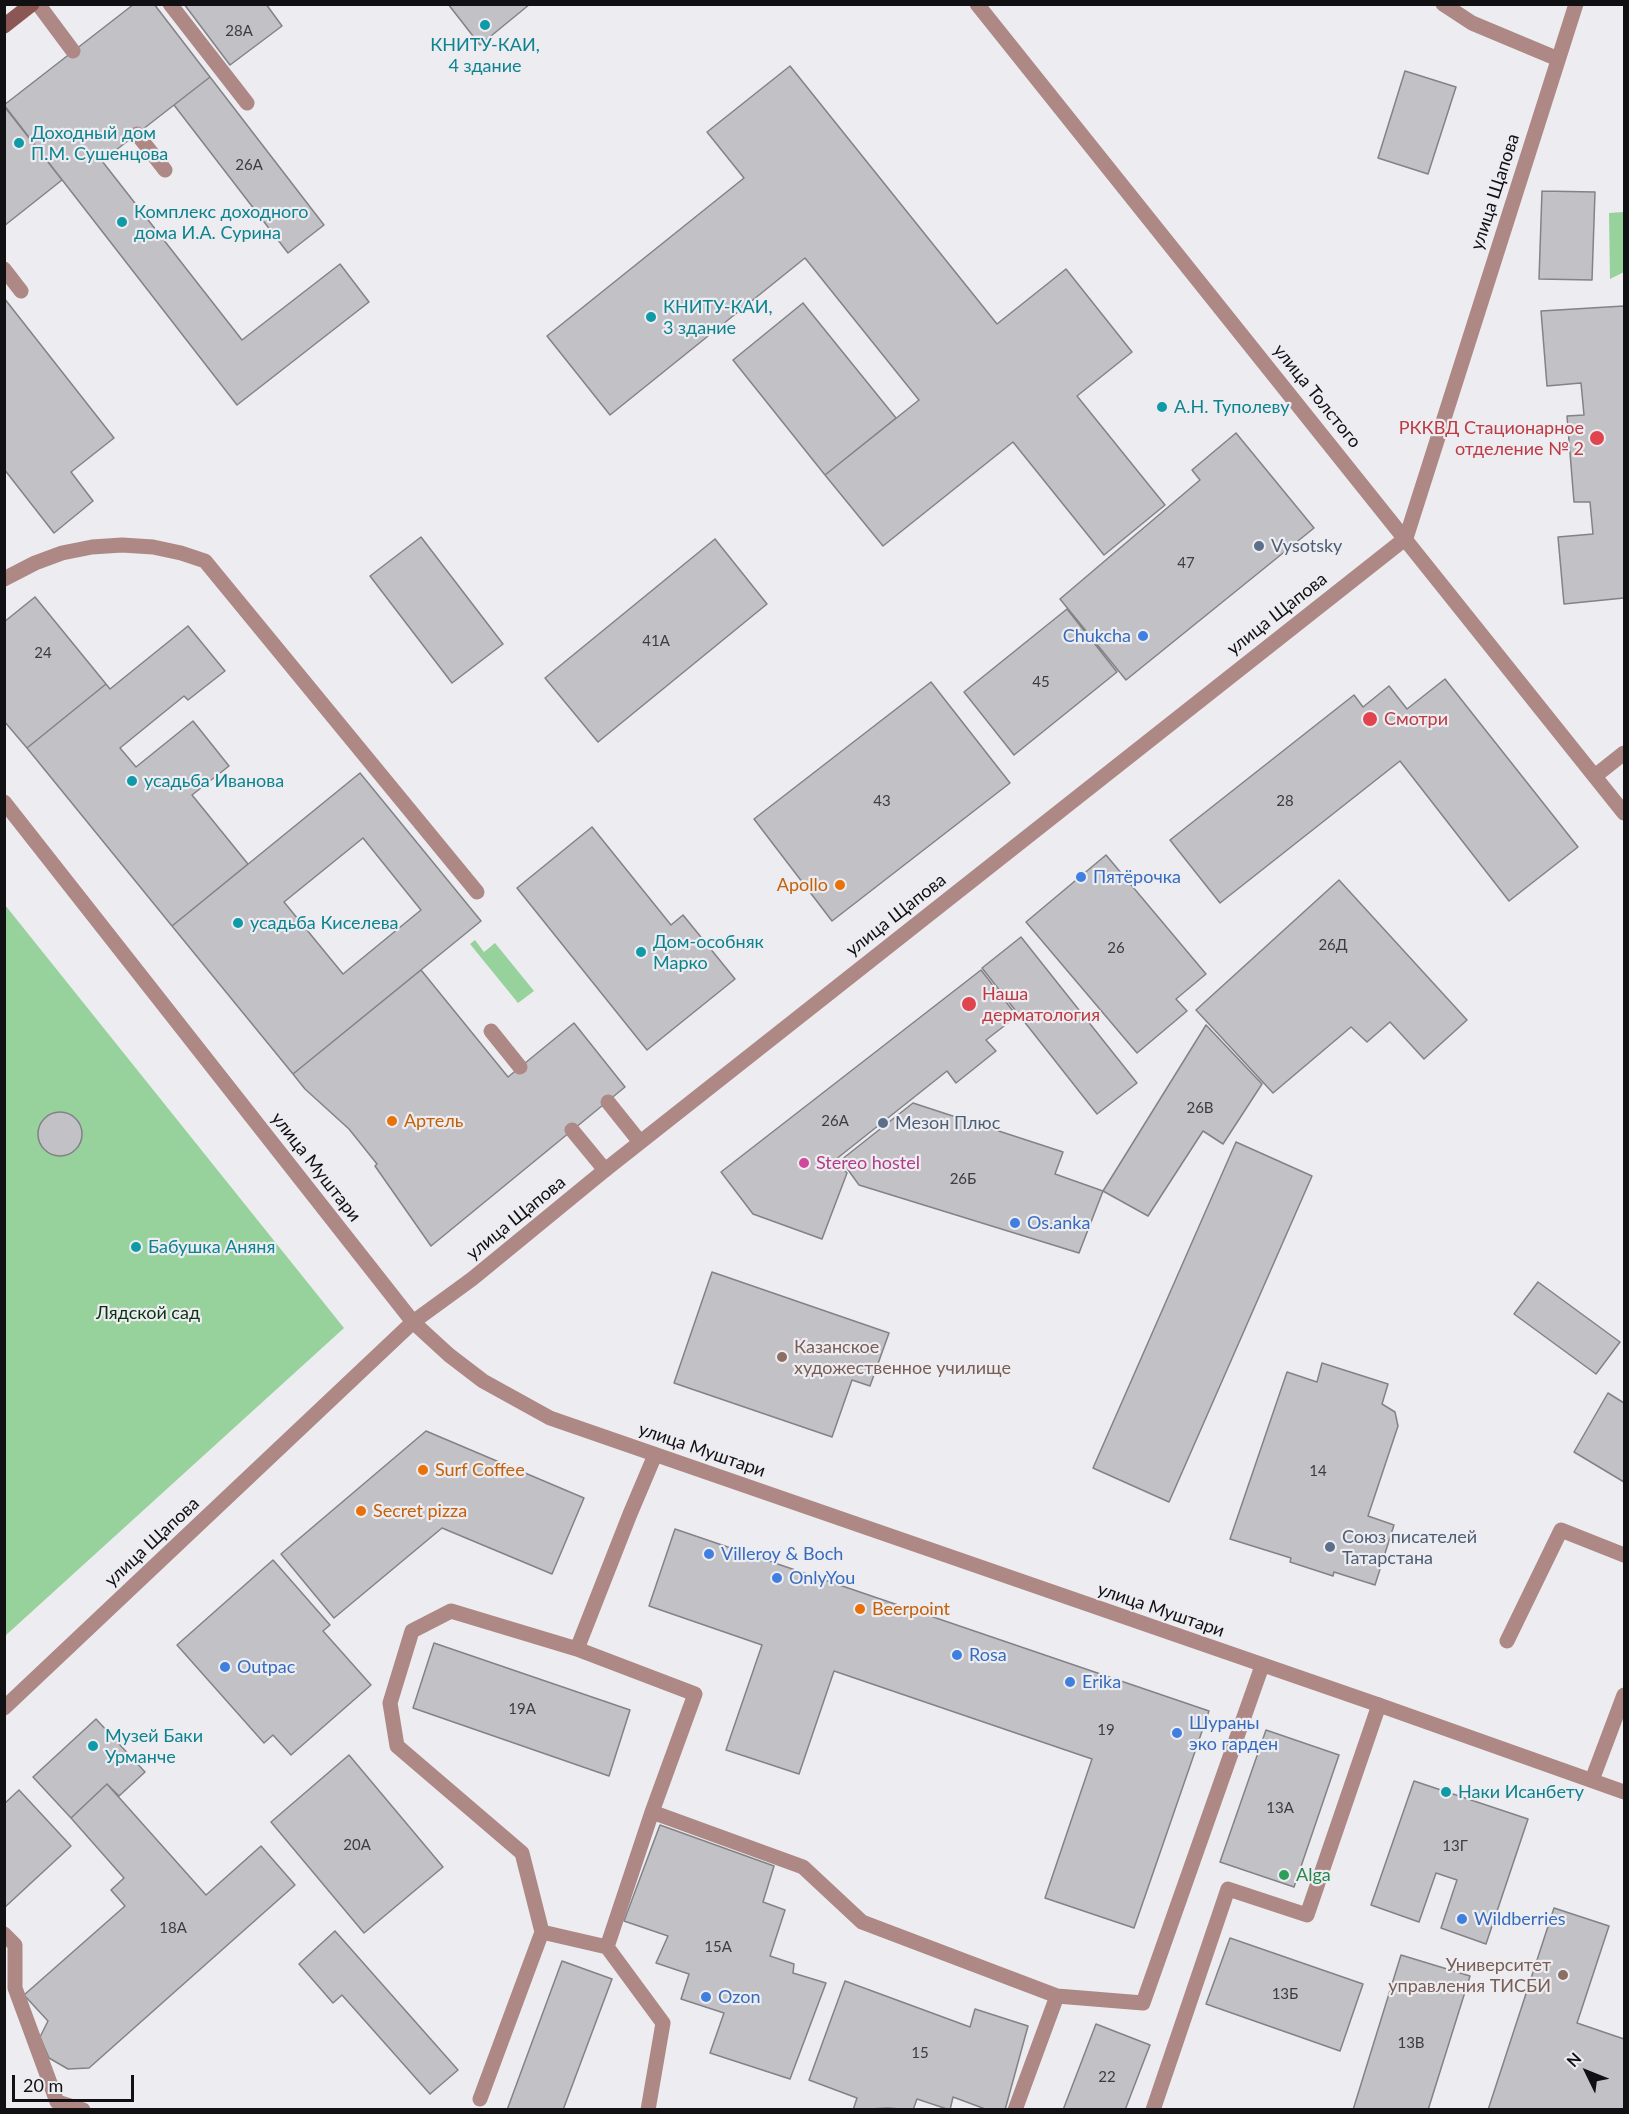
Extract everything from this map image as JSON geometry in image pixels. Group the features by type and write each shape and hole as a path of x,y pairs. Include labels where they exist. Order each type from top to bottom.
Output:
{"main road":[{"path":"4,26 32,4"}],"street":[{"path":"38,4 74,51"},
{"path":"170,4 247,103"},
{"name":"улица Толстого","path":"977,4 1624,813"},
{"path":"1443,4 1472,24 1558,59"},
{"name":"улица Щапова","path":"4,1708 413,1322 472,1279 640,1142 1406,538 1576,4"},
{"path":"137,134 165,170"},
{"path":"4,269 21,291"},
{"path":"4,579 62,553 92,547 122,545 153,547 205,561 477,892"},
{"path":"1595,776 1624,753"},
{"name":"улица Муштари","path":"4,802 413,1322 449,1355 483,1381 550,1418 1624,1792"},
{"path":"491,1031 520,1067"},
{"path":"608,1102 640,1142"},
{"path":"572,1130 605,1170"},
{"path":"577,1649 630,1514 656,1455"},
{"path":"1507,1641 1561,1530 1624,1555"},
{"path":"480,2099 542,1932 522,1853 397,1746 390,1703 412,1631 451,1611 577,1649 695,1694 652,1812 607,1947"},
{"path":"652,1812 803,1867 862,1922 1057,1996 1143,2003 1262,1665"},
{"path":"1592,1780 1624,1695"},
{"path":"1153,2109 1228,1889 1307,1915 1379,1705"},
{"path":"542,1932 607,1947 663,2023 648,2109"},
{"path":"4,1934 15,1945 15,1988 57,2102 84,2109"},
{"path":"1015,2109 1057,1996"}],"green space":[{"path":"1624,212 1624,272 1610,279 1609,213"},
{"name":"Лядской сад","path":"5,905 344,1328 5,1636"},
{"path":"475,940 484,952 495,943 534,991 518,1003 470,944"}],"building":[{"name":"Комплекс доходного дома И.А. Сурина","path":"134,4 154,4 210,77 102,161 242,340 340,264 369,302 237,405 4,105"},
{"path":"184,4 266,4 282,26 230,65"},
{"name":"КНИТУ-КАИ, 4 здание","path":"448,4 530,4 480,45"},
{"name":"КНИТУ-КАИ, 3 здание","path":"790,66 997,324 1066,269 1132,352 1077,396 1165,505 1104,555 1013,442 883,546 825,475 919,400 805,258 610,415 547,336 744,178 707,132"},
{"path":"1405,71 1456,87 1428,174 1378,158"},
{"path":"210,77 324,225 288,253 174,105"},
{"name":"Доходный дом П.М. Сушенцова","path":"4,106 62,180 4,226"},
{"path":"1542,191 1595,192 1592,280 1539,279"},
{"path":"4,298 114,438 71,472 93,501 54,533 4,469"},
{"path":"803,303 896,418 825,475 733,360"},
{"name":"РККВД Стационарное отделение № 2","path":"1624,306 1624,598 1564,604 1558,537 1593,534 1590,502 1574,502 1567,416 1584,415 1581,383 1547,386 1541,311"},
{"path":"1236,433 1314,528 1126,680 1060,599 1200,480 1192,470"},
{"path":"421,537 503,644 452,683 370,576"},
{"path":"715,539 767,604 598,742 545,678"},
{"path":"35,597 106,684 27,748 4,721 4,622"},
{"path":"1067,609 1117,672 1014,755 964,692"},
{"name":"усадьба Иванова","path":"188,626 225,671 188,700 184,696 120,748 136,767 193,721 229,766 192,795 248,864 172,926 27,748 106,684 110,689"},
{"path":"1445,679 1578,847 1509,901 1400,761 1220,903 1170,840 1354,695 1363,707 1389,686 1407,709"},
{"path":"931,682 1010,783 832,921 754,819"},
{"name":"усадьба Киселева","path":"360,773 481,921 293,1074 172,926","holes":["363,838 421,910 343,974 284,902"]},
{"name":"Дом-особняк Марко","path":"592,827 671,925 683,915 735,979 647,1050 517,888"},
{"path":"1106,855 1206,974 1176,999 1187,1011 1137,1053 1026,922"},
{"path":"1339,880 1467,1020 1424,1059 1390,1022 1367,1042 1351,1027 1273,1093 1196,1010"},
{"path":"1021,937 1137,1083 1097,1114 982,968"},
{"path":"421,970 508,1077 574,1023 625,1087 431,1246 375,1166 377,1164 349,1129 305,1089 293,1074"},
{"path":"981,970 1017,1016 986,1040 996,1051 956,1083 947,1071 835,1160 847,1173 822,1239 753,1214 721,1172"},
{"path":"1206,1025 1262,1084 1223,1144 1203,1131 1148,1216 1103,1191"},
{"path":"913,1103 1063,1152 1055,1174 1103,1191 1079,1253 859,1185 841,1160"},
{"path":"60,1112 69,1113 76,1118 81,1125 81,1143 76,1150 69,1155 60,1156 51,1155 44,1150 39,1143 38,1134 39,1125 44,1118 51,1113"},
{"path":"1236,1142 1312,1176 1169,1502 1093,1468"},
{"name":"Казанское художественное училище","path":"712,1272 889,1333 870,1386 852,1380 832,1437 674,1383"},
{"path":"1538,1282 1620,1342 1596,1374 1514,1314"},
{"path":"1322,1363 1388,1384 1382,1404 1395,1412 1398,1426 1368,1516 1394,1525 1375,1585 1334,1572 1333,1576 1290,1562 1291,1558 1230,1539 1287,1372 1317,1382"},
{"path":"1608,1393 1624,1403 1624,1482 1574,1452"},
{"path":"426,1431 584,1498 552,1574 442,1528 334,1618 281,1554"},
{"path":"675,1529 1209,1711 1134,1928 1045,1898 1092,1759 834,1671 799,1774 726,1750 762,1645 649,1606"},
{"path":"273,1560 330,1625 323,1631 371,1685 291,1755 273,1735 264,1743 177,1645"},
{"path":"434,1643 630,1710 609,1776 413,1708"},
{"name":"Музей Баки Урманче","path":"96,1719 145,1772 119,1796 107,1784 71,1818 33,1777"},
{"path":"1266,1730 1339,1755 1294,1887 1220,1862"},
{"path":"349,1755 443,1867 364,1933 271,1822"},
{"path":"1414,1781 1528,1819 1486,1944 1441,1928 1457,1880 1436,1873 1419,1922 1371,1905"},
{"path":"107,1784 206,1895 261,1846 295,1885 89,2068 68,2069 49,2058 40,2037 48,2021 24,1995 125,1906 111,1890 124,1878 71,1818"},
{"path":"19,1790 71,1846 4,1908 4,1804"},
{"path":"660,1825 774,1866 763,1902 785,1910 770,1956 794,1964 793,1973 826,1983 790,2079 710,2053 724,2013 681,1999 689,1974 656,1963 668,1936 624,1921"},
{"name":"Университет управления ТИСБИ","path":"1554,1908 1609,1926 1577,2023 1624,2039 1624,2110 1488,2110"},
{"path":"335,1931 458,2070 430,2094 342,1995 333,2003 299,1964"},
{"path":"1230,1938 1363,1984 1340,2051 1206,2004"},
{"path":"1401,1955 1470,1976 1428,2110 1353,2110"},
{"path":"562,1961 612,1979 563,2110 507,2110"},
{"path":"845,1981 970,2027 975,2009 1028,2026 1005,2110 988,2110 953,2097 950,2110 917,2099 913,2110 888,2108 853,2110 857,2098 809,2080"},
{"path":"1096,2024 1150,2045 1125,2110 1063,2110"}],"place":[{"name":"КНИТУ-КАИ, 4 здание","path":"485,25"},
{"name":"Доходный дом П.М. Сушенцова","path":"19,143"},
{"name":"Комплекс доходного дома И.А. Сурина","path":"122,222"},
{"name":"КНИТУ-КАИ, 3 здание","path":"651,317"},
{"name":"А.Н. Туполеву","path":"1162,407"},
{"name":"РККВД Стационарное отделение № 2","path":"1597,438"},
{"name":"Vysotsky","path":"1259,546"},
{"name":"Chukcha","path":"1143,636"},
{"name":"Смотри","path":"1370,719"},
{"name":"усадьба Иванова","path":"132,781"},
{"name":"Пятёрочка","path":"1081,877"},
{"name":"Apollo","path":"840,885"},
{"name":"усадьба Киселева","path":"238,923"},
{"name":"Дом-особняк Марко","path":"641,952"},
{"name":"Наша дерматология","path":"969,1004"},
{"name":"Артель","path":"392,1121"},
{"name":"Мезон Плюс","path":"883,1123"},
{"name":"Stereo hostel","path":"804,1163"},
{"name":"Os.anka","path":"1015,1223"},
{"name":"Бабушка Аняня","path":"136,1247"},
{"name":"Казанское художественное училище","path":"782,1357"},
{"name":"Surf Coffee","path":"423,1470"},
{"name":"Secret pizza","path":"361,1511"},
{"name":"Союз писателей Татарстана","path":"1330,1547"},
{"name":"Villeroy & Boch","path":"709,1554"},
{"name":"OnlyYou","path":"777,1578"},
{"name":"Beerpoint","path":"860,1609"},
{"name":"Rosa","path":"957,1655"},
{"name":"Outpac","path":"225,1667"},
{"name":"Erika","path":"1070,1682"},
{"name":"Шураны эко гарден","path":"1177,1733"},
{"name":"Музей Баки Урманче","path":"93,1746"},
{"name":"Наки Исанбету","path":"1446,1792"},
{"name":"Alga","path":"1284,1875"},
{"name":"Wildberries","path":"1462,1919"},
{"name":"Университет управления ТИСБИ","path":"1563,1975"},
{"name":"Ozon","path":"706,1997"}]}
